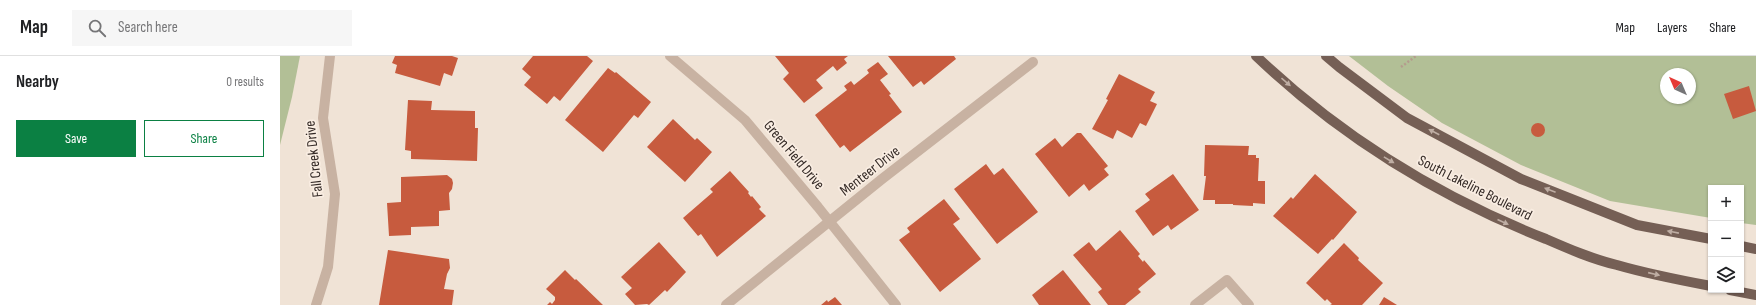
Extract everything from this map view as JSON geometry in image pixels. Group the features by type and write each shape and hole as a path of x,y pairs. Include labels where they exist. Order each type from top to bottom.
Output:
{"main road":[{"name":"South Lakeline Boulevard","path":"1256,56 1313,105 1374,151 1439,190 1502,222 1582,254 1616,265 1708,285"},
{"name":"South Lakeline Boulevard","path":"1326,56 1407,118 1521,179 1637,225 1708,238"},
{"path":"1744,246 1756,248"},
{"path":"1744,293 1756,295"}],"street":[{"name":"Fall Creek Drive","path":"316,305 328,267 335,194 323,118 330,56"},
{"name":"Green Field Drive","path":"670,56 745,120 830,222 896,305"},
{"name":"Menteer Drive","path":"726,305 882,179 1034,62"},
{"path":"1195,305 1228,280 1249,305"}],"path":[{"path":"1401,67 1416,56"}],"green space":[{"path":"280,56 300,56 280,145"},
{"path":"1349,56 1756,56 1756,225 1744,223 1744,185 1708,185 1708,217 1610,201 1521,165 1442,123 1388,86"}],"building":[{"path":"395,56 452,56 458,58 452,76 444,73 440,86 395,73 397,65 392,63"},
{"path":"533,56 587,56 593,61 560,101 554,96 547,104 524,85 531,77 522,69"},
{"path":"775,56 848,56 844,59 847,63 837,71 833,66 816,80 823,88 804,103 783,79 789,73"},
{"path":"888,56 954,56 956,59 924,85 921,81 913,87"},
{"path":"878,62 888,74 880,80 902,112 850,152 844,145 840,148 815,115 847,90 844,86 851,81 854,85 869,73 867,70"},
{"path":"608,68 615,73 616,72 651,102 638,118 634,115 603,152 565,120"},
{"path":"1119,74 1155,92 1150,101 1157,104 1146,126 1140,123 1132,138 1117,130 1113,139 1092,129 1108,100 1106,99"},
{"path":"1749,86 1756,111 1733,119 1724,94"},
{"path":"408,100 432,101 431,110 475,111 475,128 478,128 477,161 411,159 411,151 405,150"},
{"path":"673,119 695,140 697,138 712,152 685,182 647,147"},
{"path":"1535,123 1541,123 1545,127 1545,133 1541,137 1535,137 1531,133 1531,127"},
{"path":"1077,133 1081,133 1108,166 1104,169 1109,175 1089,191 1084,184 1069,197 1035,154 1055,138 1062,147"},
{"path":"1205,145 1249,146 1248,155 1256,155 1256,158 1259,158 1258,181 1265,181 1265,204 1253,203 1253,206 1215,204 1215,200 1203,200 1206,176 1204,176"},
{"path":"986,164 994,175 1003,168 1038,212 997,244 954,189"},
{"path":"730,171 761,207 759,209 766,216 717,257 701,234 698,236 683,218 713,192 710,189"},
{"path":"1173,174 1199,210 1171,230 1168,225 1153,236 1135,211 1150,200 1145,194"},
{"path":"1315,174 1357,212 1333,240 1332,239 1318,254 1273,216 1291,197 1293,199"},
{"path":"447,175 452,179 453,183 452,189 449,193 450,210 439,211 439,226 411,227 411,235 389,236 387,203 401,202 401,177"},
{"path":"944,199 960,219 953,224 981,259 940,292 899,240 910,232 907,228"},
{"path":"1120,230 1140,254 1138,256 1143,262 1144,260 1156,274 1138,289 1141,292 1125,305 1108,305 1098,292 1102,289 1073,255 1089,242 1096,251"},
{"path":"659,242 686,272 667,292 665,290 649,305 635,305 625,294 632,288 621,277"},
{"path":"1344,243 1359,258 1358,260 1383,283 1362,305 1330,305 1332,304 1327,299 1325,301 1306,283"},
{"path":"388,250 449,259 450,268 447,274 444,289 454,290 452,305 379,305"},
{"path":"565,270 603,305 547,305 550,302 552,304 555,297 546,289"},
{"path":"1063,270 1091,305 1039,305 1032,295"},
{"path":"835,297 842,305 821,305 827,300 828,302"},
{"path":"1384,297 1397,305 1379,305"}]}
